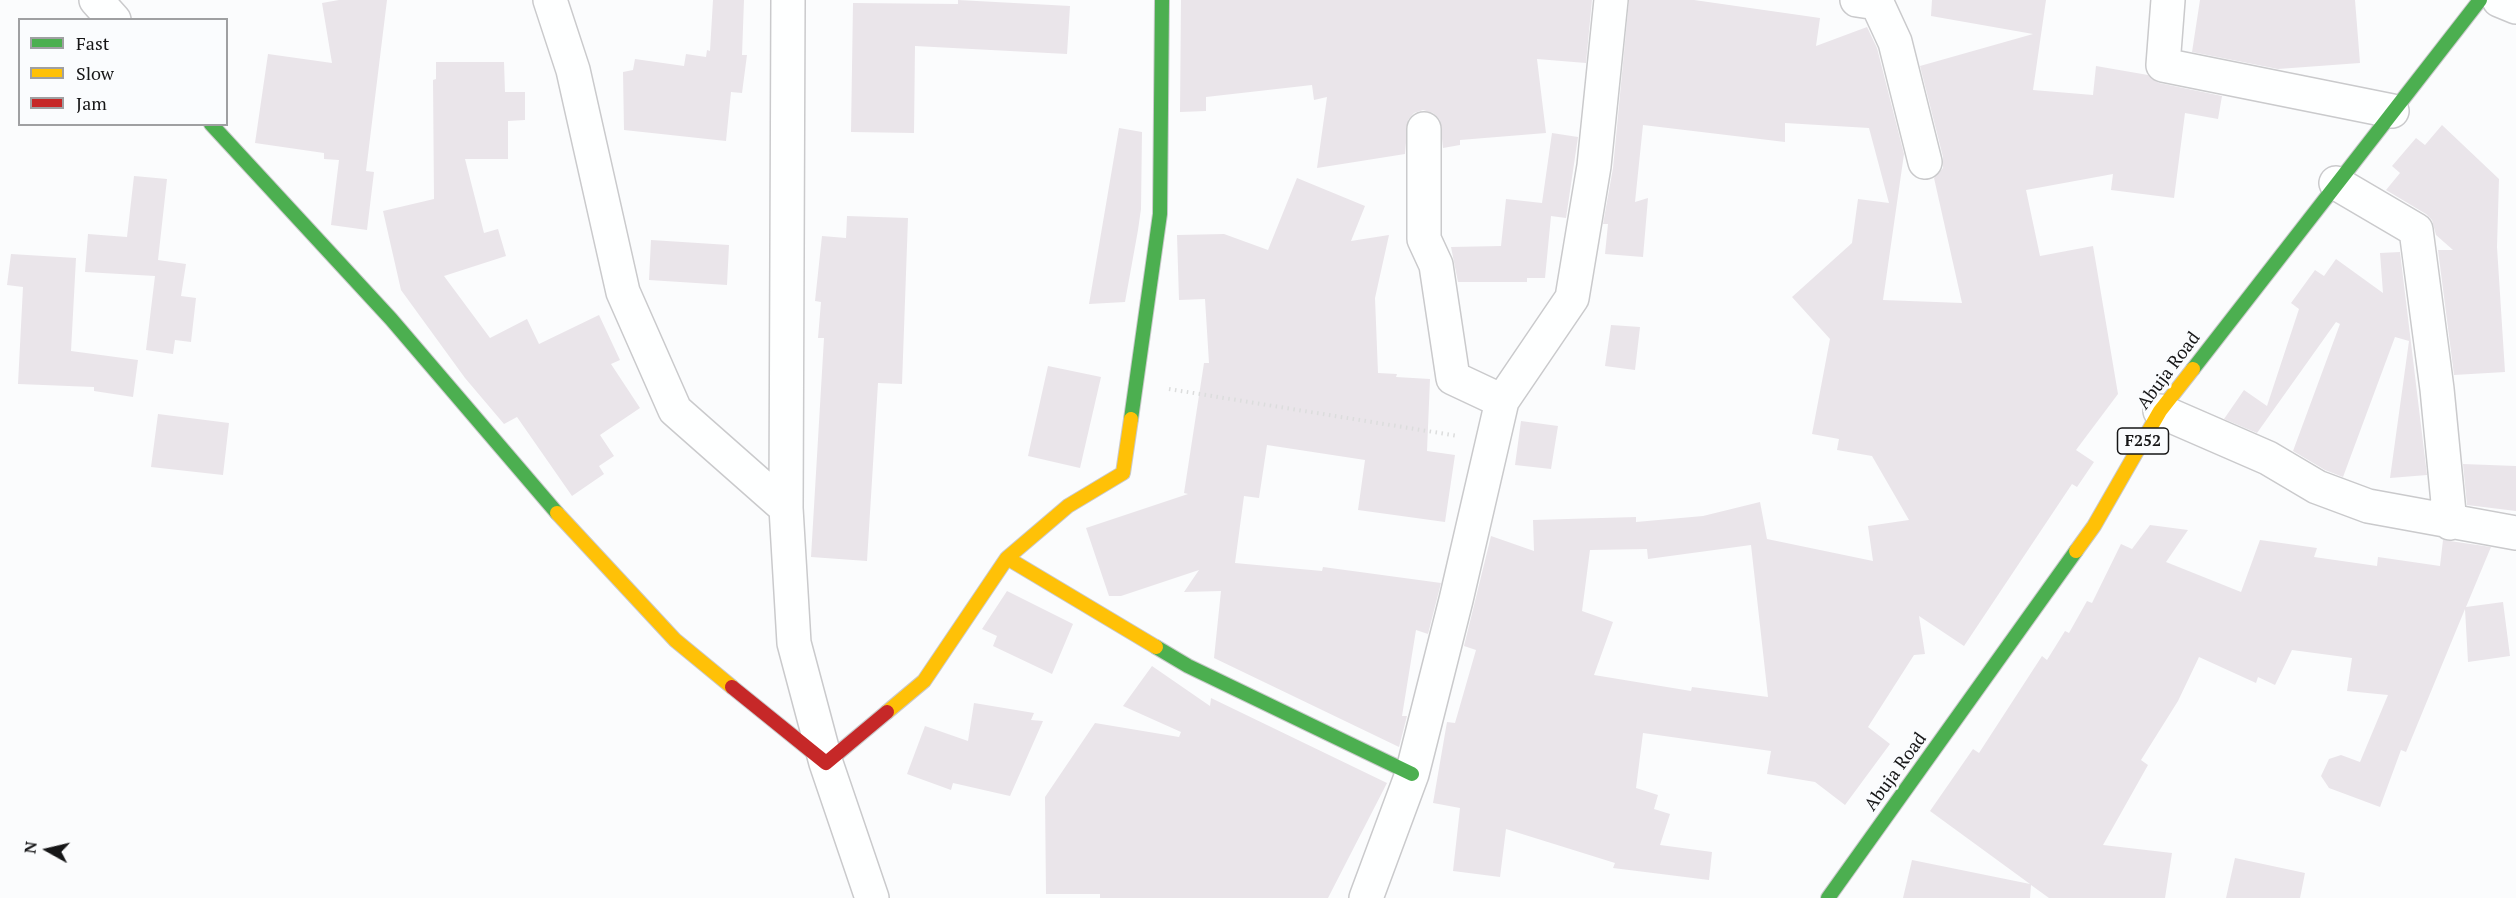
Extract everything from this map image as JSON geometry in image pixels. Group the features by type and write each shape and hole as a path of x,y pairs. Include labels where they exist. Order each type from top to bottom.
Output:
{"street":[{"path":"96,0 112,18"},
{"path":"550,0 573,70 623,292 675,410 786,508"},
{"path":"788,0 786,508 794,643 826,763 872,898"},
{"path":"826,763 924,681 1007,558 1068,507 1123,473 1160,214 1162,0"},
{"path":"1365,898 1412,774 1502,401 1572,298 1594,166 1611,0"},
{"path":"1857,0 1877,3 1895,42 1925,162"},
{"path":"2168,0 2163,65 2392,111"},
{"name":"Abuja Road","path":"1828,898 2094,526 2160,411 2480,0"},
{"path":"2499,0 2516,7"},
{"path":"213,126 391,319 542,497 675,640 826,763"},
{"path":"1424,129 1424,239 1436,265 1453,378 1502,401"},
{"path":"2336,183 2416,230 2437,389 2450,523"},
{"path":"2160,411 2268,458 2317,487 2368,506 2450,523 2516,533"},
{"path":"1007,558 1188,666 1412,774"}],"path":[{"path":"1136,384 1493,442"}],"building":[{"path":"339,0 387,0 366,171 374,172 367,230 331,225 339,160 324,159 324,153 255,143 268,54 332,63 322,3"},
{"path":"713,0 744,0 742,55 747,55 742,93 731,92 726,141 624,130 623,72 633,70 635,59 684,66 686,54 706,57 707,50 710,51"},
{"path":"958,0 1070,6 1067,54 915,46 914,133 851,132 853,3 958,4"},
{"path":"1181,0 1592,0 1586,63 1537,59 1546,133 1460,140 1460,145 1443,148 1440,120 1433,113 1423,110 1414,113 1408,120 1405,154 1317,168 1327,97 1314,100 1312,85 1206,97 1206,111 1180,112"},
{"path":"1629,0 1694,0 1820,18 1816,46 1867,27 1877,48 1904,154 1883,300 1962,303 1934,178 1943,168 1943,157 1920,66 2033,34 1931,16 1932,0 2046,0 2033,90 2093,95 2096,66 2148,75 2159,83 2222,96 2218,119 2185,113 2174,198 2111,190 2113,174 2026,190 2040,256 2093,246 2118,394 2076,450 2094,462 2077,487 2072,484 1964,646 1919,616 1925,654 1914,655 1868,727 1890,744 1845,805 1815,782 1767,774 1771,751 1643,733 1636,788 1658,795 1654,809 1670,814 1660,845 1712,852 1709,880 1613,868 1615,863 1506,829 1500,877 1453,871 1460,808 1433,803 1447,722 1455,723 1476,650 1464,646 1491,536 1534,551 1533,520 1636,517 1636,522 1703,516 1760,502 1767,539 1873,561 1868,526 1909,520 1872,456 1837,450 1839,439 1812,434 1830,339 1792,297 1852,243 1858,199 1889,203 1869,128 1785,123 1785,142 1643,125 1635,202 1648,198 1643,257 1605,254 1608,224 1603,224 1613,168","holes":["1751,545 1768,697 1692,687 1691,691 1594,675 1613,622 1582,611 1590,550 1647,549 1648,559"]},
{"path":"2200,0 2355,0 2360,63 2278,69 2192,52"},
{"path":"436,62 504,62 505,92 525,92 525,120 508,121 508,159 465,159 484,233 498,229 506,256 444,276 490,338 527,319 539,344 599,315 620,360 611,364 640,408 600,435 614,456 599,466 604,474 572,496 517,417 504,424 465,378 401,290 383,211 434,199 433,80 436,79"},
{"path":"2442,125 2499,179 2497,247 2505,372 2454,375 2438,250 2453,250 2436,235 2432,220 2426,214 2386,190 2400,173 2392,166 2416,138 2425,145"},
{"path":"1119,128 1142,132 1141,209 1138,230 1125,302 1089,304"},
{"path":"1552,133 1578,137 1566,218 1551,216 1545,278 1527,278 1527,282 1458,282 1451,247 1501,246 1506,199 1542,203"},
{"path":"134,176 167,179 158,260 186,264 181,296 196,298 191,342 175,340 173,354 146,350 155,276 85,272 88,234 127,237"},
{"path":"1297,178 1365,206 1351,241 1389,235 1375,298 1378,373 1397,374 1396,377 1430,379 1427,451 1455,455 1445,522 1358,510 1365,460 1267,445 1259,498 1244,496 1235,563 1322,571 1323,567 1441,583 1428,634 1416,630 1402,716 1407,716 1399,747 1214,658 1221,591 1184,592 1199,570 1121,596 1109,596 1086,528 1188,494 1184,493 1204,363 1209,363 1205,299 1179,300 1177,235 1224,234 1268,250"},
{"path":"847,216 908,218 902,384 878,383 867,561 811,557 824,338 818,338 821,302 815,301 822,236 846,238"},
{"path":"651,240 729,245 727,285 649,280"},
{"path":"2400,252 2427,475 2390,478 2409,341 2395,337 2343,477 2325,470 2293,451 2340,324 2336,322 2257,433 2224,419 2244,390 2267,406 2299,309 2291,303 2315,270 2324,276 2336,259 2383,293 2380,253"},
{"path":"11,254 76,258 71,351 138,360 133,397 94,391 94,387 18,384 23,287 7,285"},
{"path":"1611,325 1640,327 1635,370 1605,366"},
{"path":"1048,366 1101,377 1080,468 1028,456"},
{"path":"158,414 229,423 223,475 151,467"},
{"path":"1521,421 1558,426 1551,469 1515,465"},
{"path":"2463,464 2516,466 2516,511 2467,505"},
{"path":"2150,525 2188,530 2166,562 2241,592 2260,540 2317,548 2314,557 2377,566 2378,557 2440,566 2443,540 2491,547 2466,607 2503,602 2510,656 2468,662 2465,609 2406,752 2401,750 2380,807 2329,788 2321,776 2329,759 2341,755 2360,762 2388,695 2347,691 2352,658 2292,650 2275,685 2258,677 2256,683 2199,657 2178,701 2141,760 2148,765 2103,845 2172,853 2165,898 2049,898 2031,885 2030,898 1903,898 1912,860 2030,884 1930,811 1973,749 1979,753 2042,656 2047,660 2065,631 2069,633 2087,601 2092,603 2121,544 2132,549"},
{"path":"1007,591 1073,624 1052,674 993,646 997,636 982,629"},
{"path":"1152,666 1210,706 1211,698 1387,783 1328,898 1100,898 1100,894 1046,894 1045,797 1095,723 1179,737 1181,732 1123,706"},
{"path":"974,703 1034,713 1031,720 1043,721 1010,796 953,783 951,790 907,774 925,726 968,741"},
{"path":"2235,858 2305,873 2300,898 2226,898"}],"traffic: fast":[{"path":"1131,419 1160,214 1162,0"},
{"path":"2193,369 2480,0"},
{"path":"213,126 391,319 557,513"},
{"path":"1828,898 2076,551"},
{"path":"1156,647 1188,666 1412,774"}],"traffic: slow":[{"path":"2076,551 2094,526 2160,411 2193,369"},
{"path":"1131,419 1123,473 1068,506 1007,558 1156,647"},
{"path":"557,513 675,640 732,687"},
{"path":"887,712 924,681 1007,558"}],"traffic: jam":[{"path":"732,687 826,763 887,712"}]}
